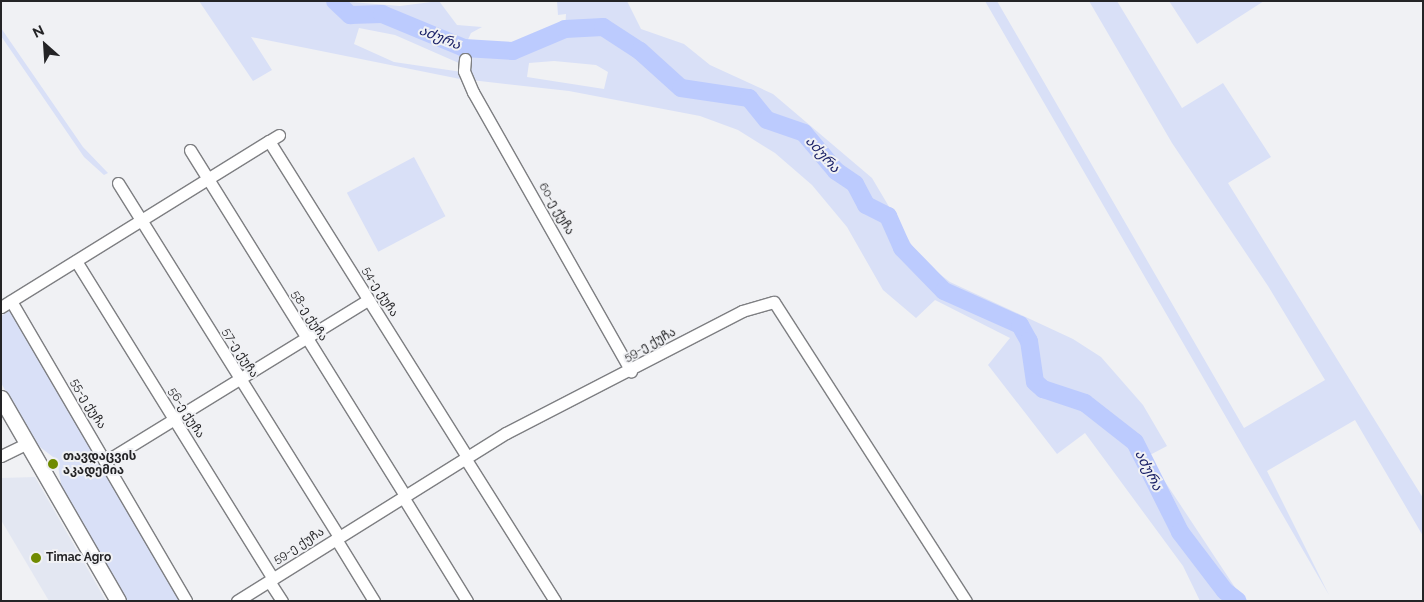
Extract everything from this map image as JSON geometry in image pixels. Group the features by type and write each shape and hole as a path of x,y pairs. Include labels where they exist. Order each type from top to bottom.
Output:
{"main road":[{"path":"1,398 118,601"}],"street":[{"name":"60-ე ქუჩა","path":"465,58 464,71 474,92 631,371"},
{"name":"54-ე ქუჩა","path":"6,304 274,138 368,300 555,601"},
{"name":"58-ე ქუჩა","path":"190,150 467,601"},
{"name":"57-ე ქუჩა","path":"118,183 240,379 374,601"},
{"name":"56-ე ქუჩა","path":"76,261 282,601"},
{"path":"106,461 368,300"},
{"name":"59-ე ქუჩა","path":"237,601 466,458 742,312 774,302 780,305 966,601"},
{"name":"55-ე ქუჩა","path":"6,304 106,461 186,601"},
{"path":"1,456 28,443"}],"shaded area":[{"path":"199,1 330,1 349,18 383,17 465,50 461,64 395,35 359,28 354,44 394,62 462,72 465,80 251,37 272,70 253,81"},
{"path":"339,1 400,6 439,1 457,25 482,27 471,33 465,46 382,10 351,12"},
{"path":"557,1 627,1 641,29 684,44 710,65 773,94 872,178 920,259 950,282 1073,339 1101,357 1143,405 1167,446 1148,456 1244,601 1200,601 1183,566 1085,433 1057,454 988,365 1010,338 935,300 916,318 883,290 847,227 812,185 775,153 738,130 700,116 569,91 471,80 467,71 469,48 513,51 565,29 566,14 558,15","holes":["554,61 596,65 608,72 604,89 527,77 529,63"]},
{"path":"985,1 997,1 1244,428 1325,380 1268,286 1172,143 1089,1 1117,1 1182,108 1223,83 1271,157 1228,183 1423,498 1423,536 1355,420 1267,471 1329,595"},
{"path":"1169,1 1264,1 1197,44"},
{"path":"1,28 83,147 108,173 104,175 84,157 1,36"},
{"path":"414,157 445,216 378,252 347,193"},
{"path":"11,310 188,601 124,601 62,490 57,460 36,444 1,383 1,316"},
{"path":"35,477 106,601 49,601 1,520 1,478"}],"waterway":[{"name":"აძურა","path":"335,1 350,15 382,14 464,48 513,51 565,29 603,27 640,51 681,88 749,98 767,120 804,133 836,171 855,184 866,205 888,216 902,248 944,291 1020,325 1029,341 1035,382 1043,389 1085,403 1135,442 1180,532 1225,591 1238,601"}],"place":[{"name":"თავდაცვის აკადემია","path":"53,464"},
{"name":"Timac Agro","path":"36,558"}]}
